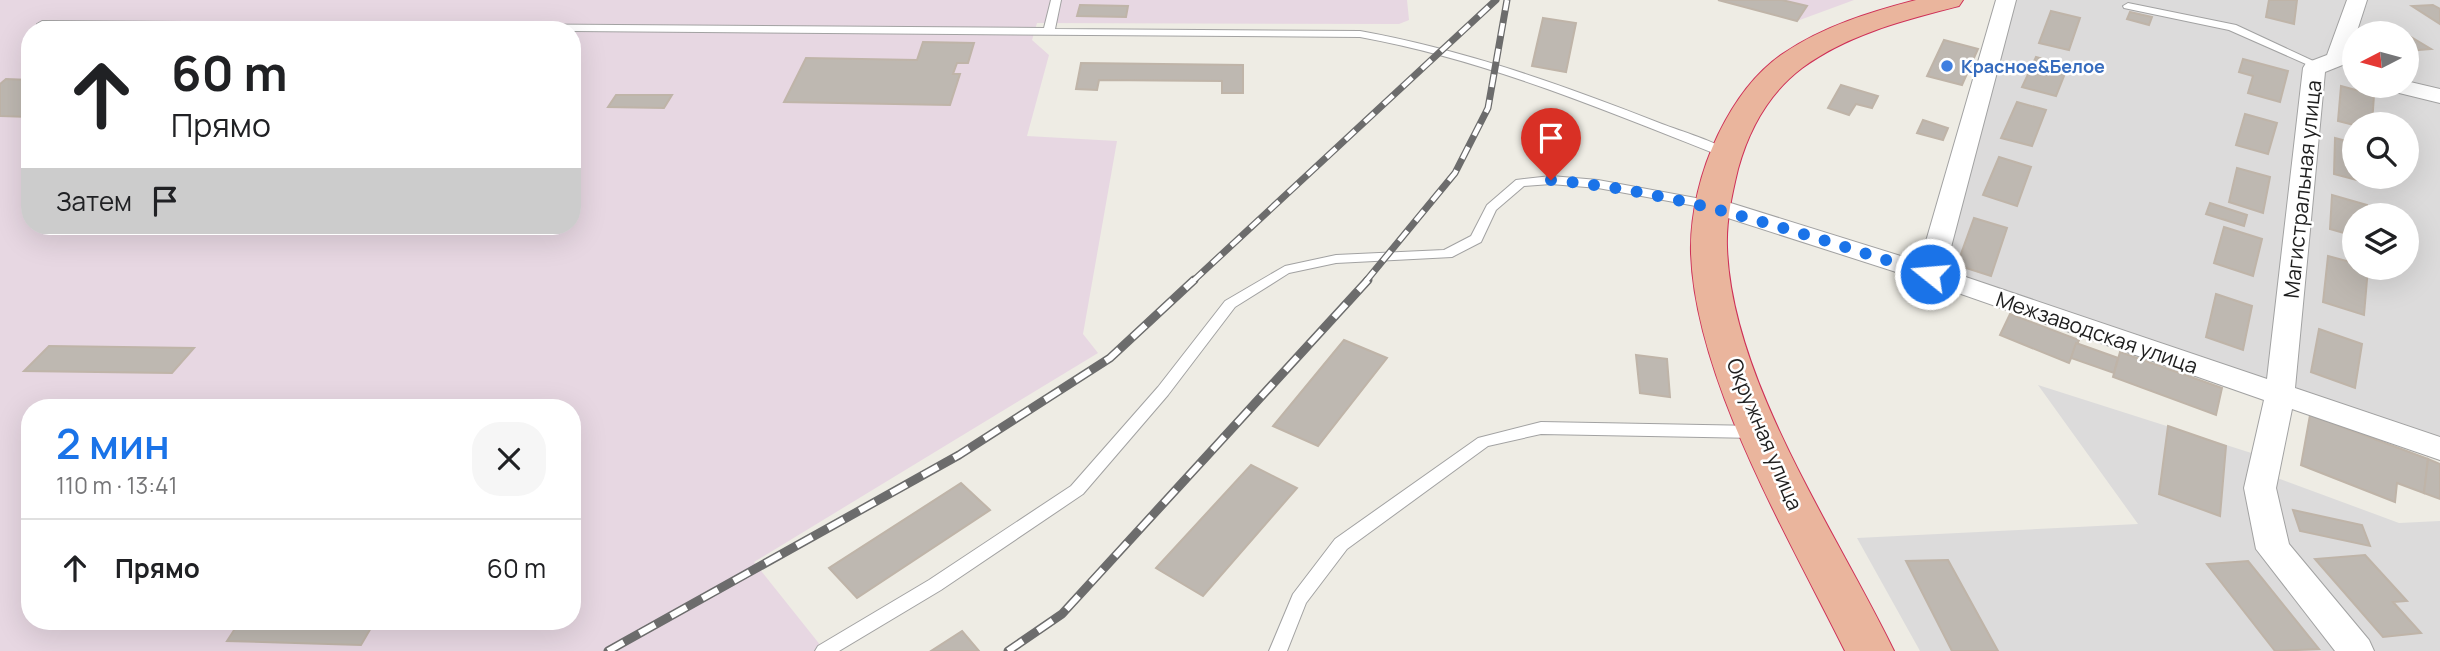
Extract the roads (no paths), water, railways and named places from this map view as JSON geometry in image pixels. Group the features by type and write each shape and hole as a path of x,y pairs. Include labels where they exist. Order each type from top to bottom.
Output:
{"highway":[{"name":"Окружная улица","path":"1870,651 1786,488 1736,376 1716,305 1708,253 1712,205 1725,153 1740,122 1764,88 1789,63 1816,46 1870,20 1949,0"}],"street":[{"path":"1930,274 2006,0"},
{"name":"Магистральная улица","path":"2357,0 2337,59 2314,68 2280,395 2260,488 2273,549 2357,651"},
{"path":"2319,66 2342,72"},
{"path":"2419,91 2440,96"},
{"name":"Межзаводская улица","path":"1712,205 1930,274 2440,449"}],"lane":[{"path":"1049,31 1056,0"},
{"path":"2128,6 2232,27 2319,66"},
{"path":"581,28 1360,34 1406,41 1578,96 1725,153"},
{"path":"824,651 935,585 1077,490 1163,391 1230,304 1285,270 1336,259 1447,254 1476,239 1490,208 1520,183 1551,180 1598,184 1712,205"},
{"path":"1278,651 1299,599 1341,544 1483,442 1542,428 1761,432"}],"railway":[{"path":"1193,281 1496,0"},
{"path":"1366,281 1455,173 1488,108 1507,0"},
{"path":"608,651 959,455 1110,358 1194,280"},
{"path":"1008,651 1062,614 1368,280"}],"place":[{"name":"Красное&Белое","path":"1947,66"}]}
